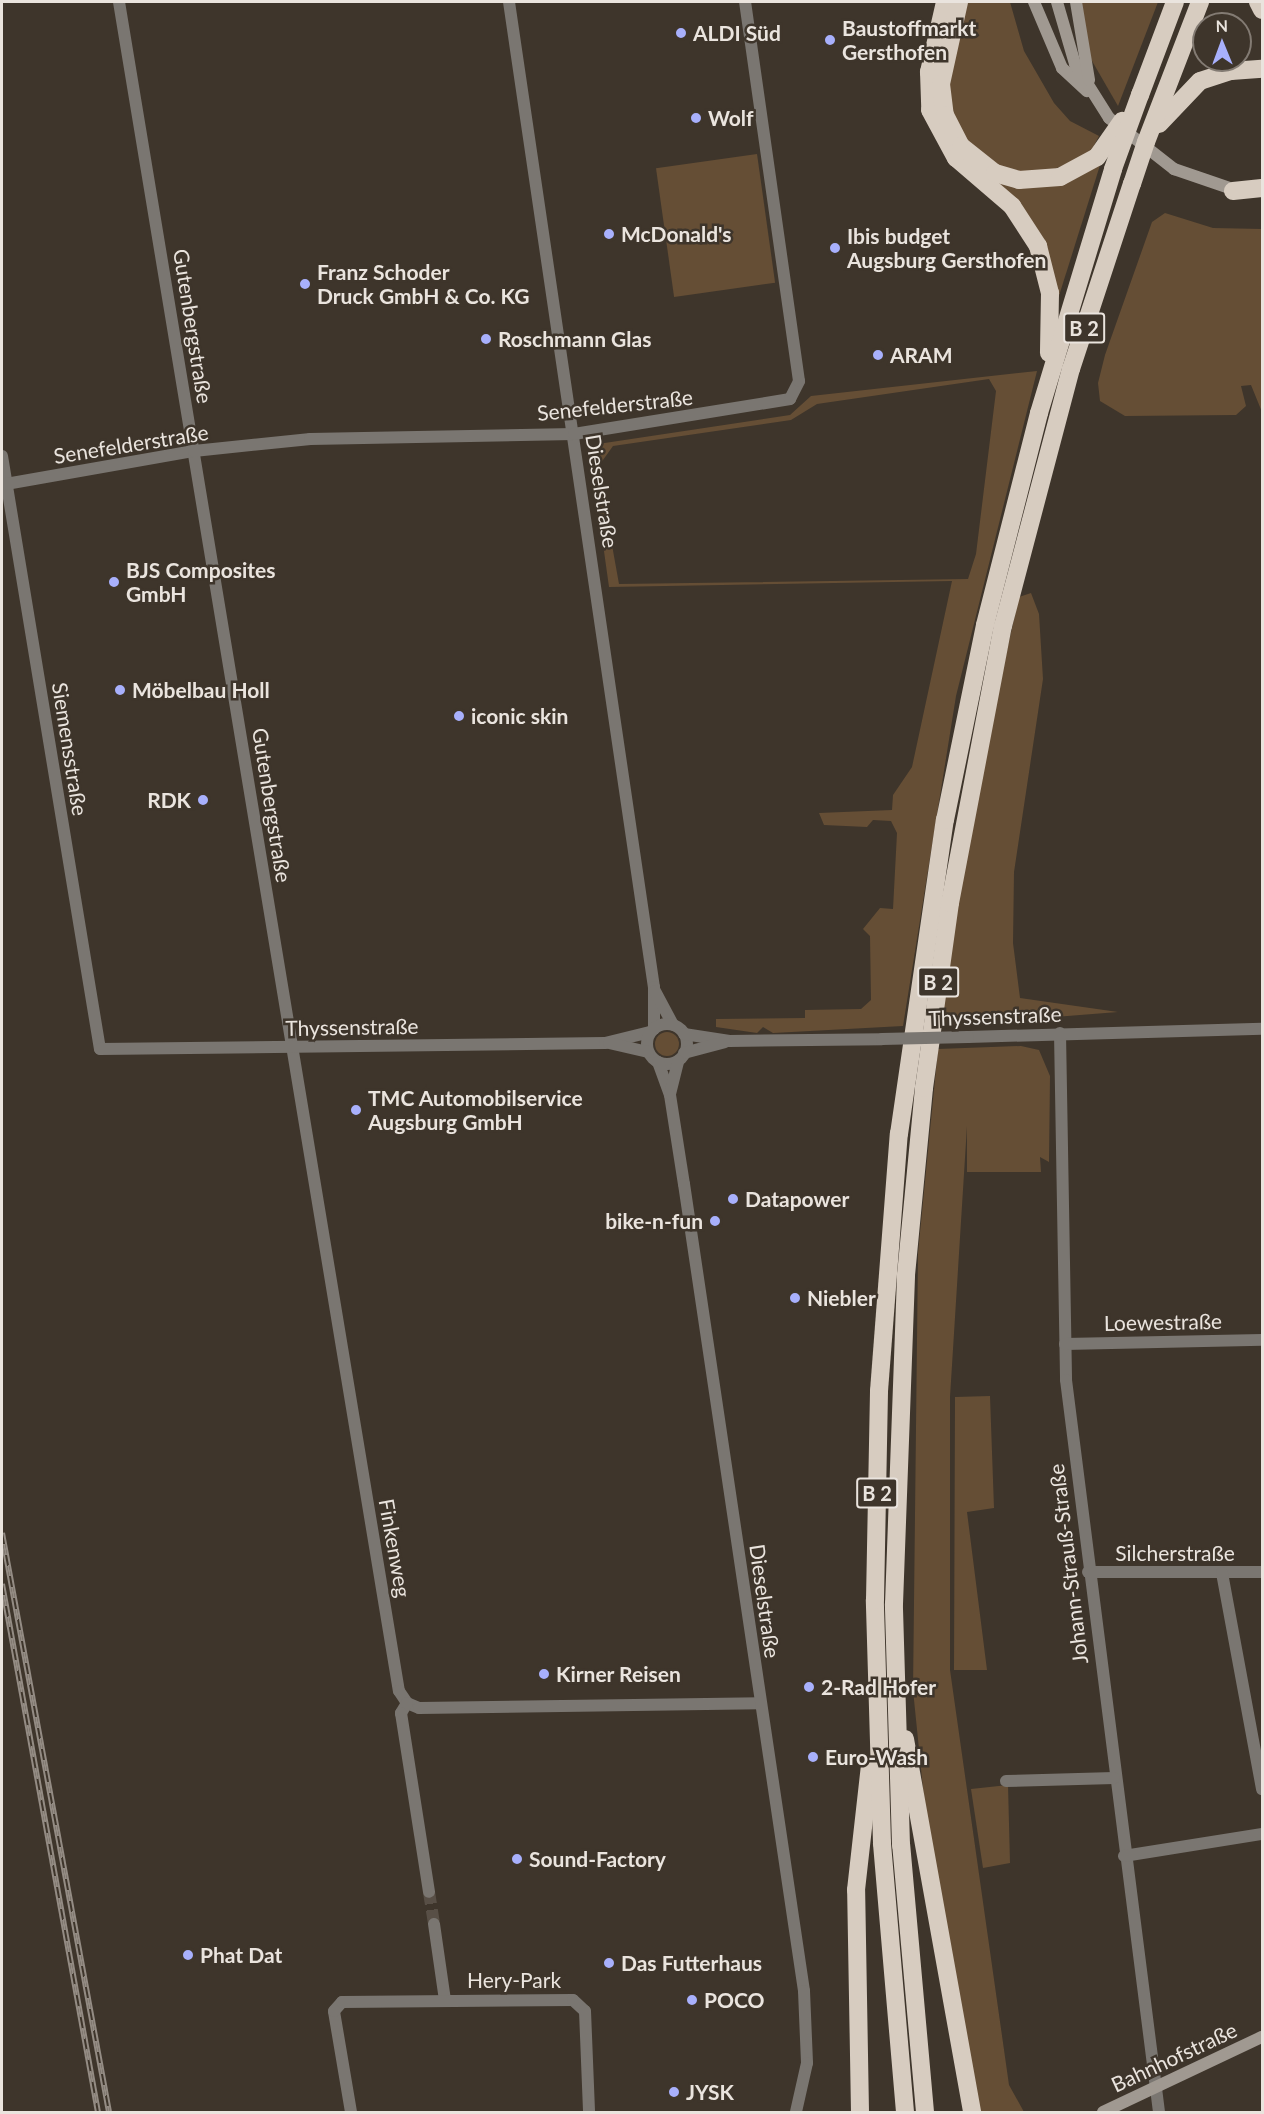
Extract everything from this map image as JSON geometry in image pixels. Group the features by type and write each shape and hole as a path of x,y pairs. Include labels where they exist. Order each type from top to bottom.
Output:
{"highway":[{"path":"945,2 929,72 930,110 956,158 1012,206 1038,246 1050,293 1048,382"},
{"path":"959,2 941,84 945,115 961,146 988,169 1019,180 1060,177 1097,157 1140,94"},
{"name":"B 2","path":"905,2112 877,1723 879,1391 913,1023 960,741 1048,382 1113,169 1175,2"},
{"path":"1162,112 1200,2"},
{"path":"1258,2 1263,10"},
{"path":"1162,112 1200,81 1231,71 1263,69"},
{"name":"B 2","path":"925,2112 902,1866 894,1679 897,1450 906,1275 948,913 983,723 1030,518 1132,183 1146,142 1162,112"},
{"path":"1233,191 1263,188"},
{"path":"894,1679 972,2112"},
{"path":"861,2112 856,1890 877,1723"}],"main road":[{"path":"1034,2 1062,68 1093,95 1126,135 1160,161 1233,191 1263,196"},
{"path":"1057,2 1064,38 1093,95"},
{"path":"1076,2 1093,95"},
{"name":"Bahnhofstraße","path":"1103,2112 1263,2037"}],"street":[{"name":"Gutenbergstraße","path":"119,2 292,1047"},
{"name":"Dieselstraße","path":"510,2 654,987 652,1030 648,1052 658,1062 670,1095 804,1991 807,2063 796,2112"},
{"name":"Senefelderstraße","path":"6,484 194,451 310,440 574,434 774,405 790,399 797,390 745,2"},
{"name":"Siemensstraße","path":"2,456 100,1049"},
{"name":"Dieselstraße","path":"654,987 673,1025 684,1034 681,1057 670,1095"},
{"path":"652,1030 673,1025"},
{"name":"Thyssenstraße","path":"684,1034 729,1041 1263,1029"},
{"name":"Thyssenstraße","path":"605,1043 652,1030"},
{"name":"Johann-Strauß-Straße","path":"1060,1033 1065,1344 1088,1572 1113,1778 1159,2112"},
{"name":"Thyssenstraße","path":"681,1057 729,1041"},
{"name":"Thyssenstraße","path":"100,1049 605,1043 648,1052"},
{"name":"Finkenweg","path":"292,1047 399,1691 407,1704"},
{"path":"658,1062 681,1057"},
{"name":"Loewestraße","path":"1065,1344 1263,1340"},
{"name":"Silcherstraße","path":"1088,1572 1263,1572"},
{"path":"1222,1572 1263,1789"},
{"path":"429,1892 401,1713 407,1704 449,1708 760,1703"},
{"path":"1006,1781 1113,1778"},
{"path":"1124,1856 1263,1834"},
{"name":"Hery-Park","path":"434,1924 444,2000"},
{"name":"Hery-Park","path":"351,2112 336,2006 444,2000 580,2003 585,2011 589,2112"}],"shaded area":[{"path":"965,2 1010,2 1024,51 1054,103 1070,121 1099,136 1089,155 1042,174 1003,169 972,149 955,121 948,91"},
{"path":"1081,2 1158,2 1118,106 1088,54"},
{"path":"757,154 775,283 674,297 656,168"},
{"path":"1101,162 1058,299 995,179"},
{"path":"1165,213 1213,228 1262,229 1262,412 1251,385 1241,386 1246,406 1236,415 1125,416 1100,401 1098,383 1105,355 1152,222"},
{"path":"1037,371 956,696 903,1026 773,1033 763,1027 757,1033 716,1027 716,1019 805,1018 805,1010 861,1009 871,1000 870,936 863,929 880,908 893,909 897,833 891,821 873,820 867,827 824,825 819,813 892,810 893,795 912,767 952,581 609,587 590,451 598,444 790,415 811,396","holes":["989,379 996,391 976,554 968,579 619,584 598,467 613,446 791,420 817,404"]},
{"path":"1031,593 1039,614 1043,679 1014,872 1013,943 1020,998 1118,1012 941,1026 960,889 1007,650 1019,597"},
{"path":"667,1032 676,1035 679,1044 676,1053 667,1056 658,1053 655,1044 658,1035"},
{"path":"1021,1046 1039,1050 1050,1076 1049,1162 1040,1157 1041,1172 967,1172 967,1126 950,1397 950,1670 1009,2085 1024,2112 979,2112 925,1808 913,1690 918,1253 938,1049"},
{"path":"990,1396 994,1508 967,1512 987,1670 954,1670 955,1397"},
{"path":"1008,1785 1010,1863 983,1868 971,1789"}],"tunnel":[{"path":"429,1892 434,1924"}],"railway":[{"path":"2,1533 109,2112"},
{"path":"2,1584 98,2112"}],"place":[{"name":"ALDI Süd","path":"681,33"},
{"name":"Baustoffmarkt Gersthofen","path":"830,40"},
{"name":"Wolf","path":"696,118"},
{"name":"McDonald's","path":"609,234"},
{"name":"Ibis budget Augsburg Gersthofen","path":"835,248"},
{"name":"Franz Schoder Druck GmbH & Co. KG","path":"305,284"},
{"name":"Roschmann Glas","path":"486,339"},
{"name":"ARAM","path":"878,355"},
{"name":"BJS Composites GmbH","path":"114,582"},
{"name":"Möbelbau Holl","path":"120,690"},
{"name":"iconic skin","path":"459,716"},
{"name":"RDK","path":"203,800"},
{"name":"TMC Automobilservice Augsburg GmbH","path":"356,1110"},
{"name":"Datapower","path":"733,1199"},
{"name":"bike-n-fun","path":"715,1221"},
{"name":"Niebler","path":"795,1298"},
{"name":"Kirner Reisen","path":"544,1674"},
{"name":"2-Rad Hofer","path":"809,1687"},
{"name":"Euro-Wash","path":"813,1757"},
{"name":"Sound-Factory","path":"517,1859"},
{"name":"Phat Dat","path":"188,1955"},
{"name":"Das Futterhaus","path":"609,1963"},
{"name":"POCO","path":"692,2000"},
{"name":"JYSK","path":"674,2092"}]}
